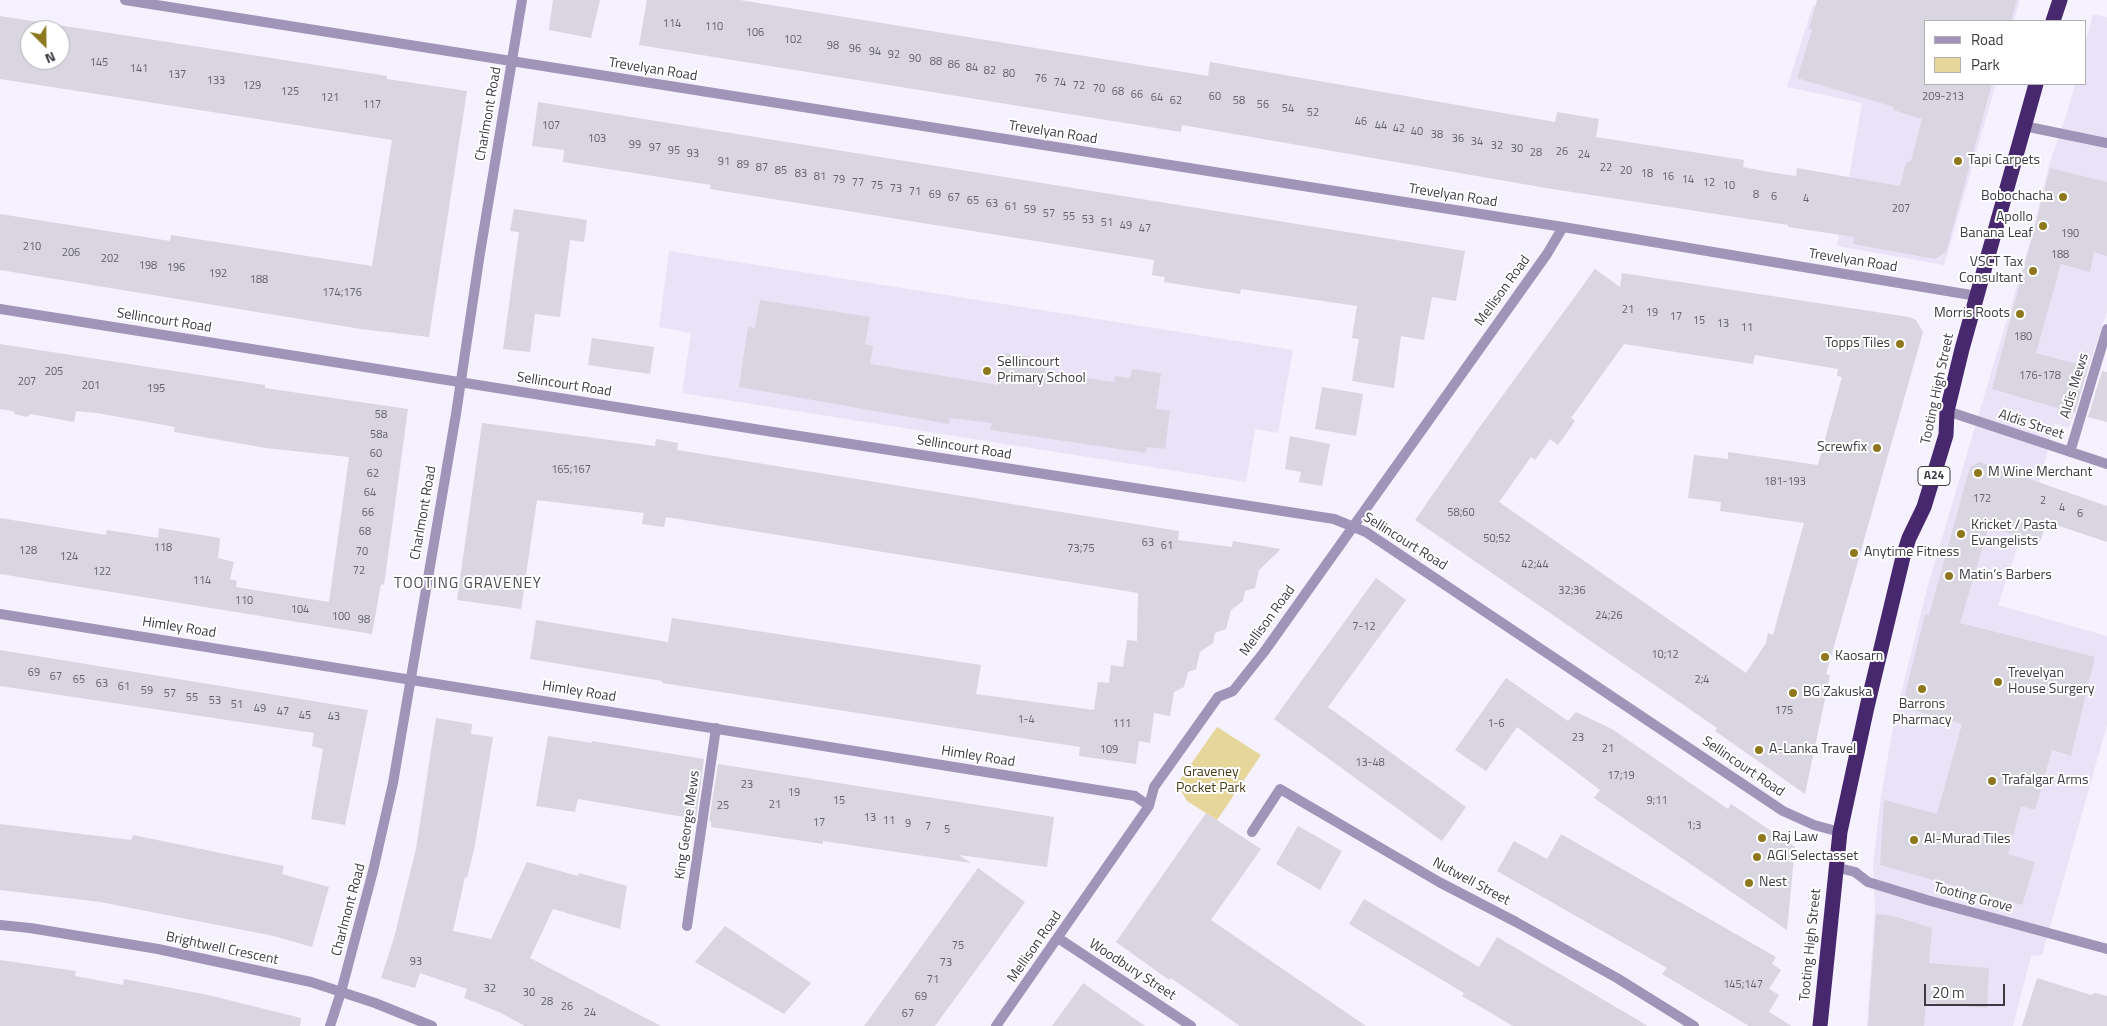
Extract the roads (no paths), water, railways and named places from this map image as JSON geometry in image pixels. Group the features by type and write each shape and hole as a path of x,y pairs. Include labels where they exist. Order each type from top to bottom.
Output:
{"highway":[{"path":"2053,20 2060,0"},
{"name":"Tooting High Street","path":"1820,1026 1840,832 1867,707 1901,565 1909,538 1924,507 1946,435 1947,411 2036,85"}],"street":[{"name":"Trevelyan Road","path":"125,0 1563,227 1977,296"},
{"name":"Charlmont Road","path":"330,1026 341,992 373,870 393,783 522,0"},
{"path":"2024,126 2107,143"},
{"name":"Mellison Road","path":"996,1026 1150,806 1154,787 1218,697 1234,691 1240,683 1547,254 1563,227"},
{"name":"Sellincourt Road","path":"0,309 1334,519 1366,532 1635,710 1783,811 1814,825 1840,832"},
{"name":"Aldis Mews","path":"2070,452 2107,329"},
{"name":"Aldis Street","path":"1947,411 2107,464"},
{"name":"Himley Road","path":"0,614 410,678 1135,796 1150,806"},
{"name":"King George Mews","path":"687,926 716,728"},
{"name":"Nutwell Street","path":"1252,832 1280,789 1439,882 1617,978 1694,1026"},
{"name":"Tooting Grove","path":"1835,867 1855,872 1868,882 1900,892 2107,949"},
{"name":"Brightwell Crescent","path":"0,925 30,928 158,950 311,982 432,1026"},
{"name":"Woodbury Street","path":"1058,938 1191,1026"}],"place":[{"name":"Tapi Carpets","path":"1958,161"},
{"name":"Bobochacha","path":"2063,197"},
{"name":"Apollo Banana Leaf","path":"2043,226"},
{"name":"VSCT Tax Consultant","path":"2033,271"},
{"name":"Morris Roots","path":"2020,314"},
{"name":"Topps Tiles","path":"1900,344"},
{"name":"Sellincourt Primary School","path":"987,371"},
{"name":"Screwfix","path":"1877,448"},
{"name":"M Wine Merchant","path":"1978,473"},
{"name":"Kricket / Pasta Evangelists","path":"1961,534"},
{"name":"Anytime Fitness","path":"1854,553"},
{"name":"Matin’s Barbers","path":"1949,576"},
{"name":"Kaosarn","path":"1825,657"},
{"name":"Trevelyan House Surgery","path":"1998,682"},
{"name":"Barrons Pharmacy","path":"1922,689"},
{"name":"BG Zakuska","path":"1793,693"},
{"name":"A-Lanka Travel","path":"1759,750"},
{"name":"Trafalgar Arms","path":"1992,781"},
{"name":"Raj Law","path":"1762,838"},
{"name":"Al-Murad Tiles","path":"1914,840"},
{"name":"AGI Selectasset","path":"1757,857"},
{"name":"Nest","path":"1749,883"}],"district":[{"name":"TOOTING GRAVENEY","path":"468,584"}],"park label":[{"name":"Graveney Pocket Park","path":"1211,782"}]}
